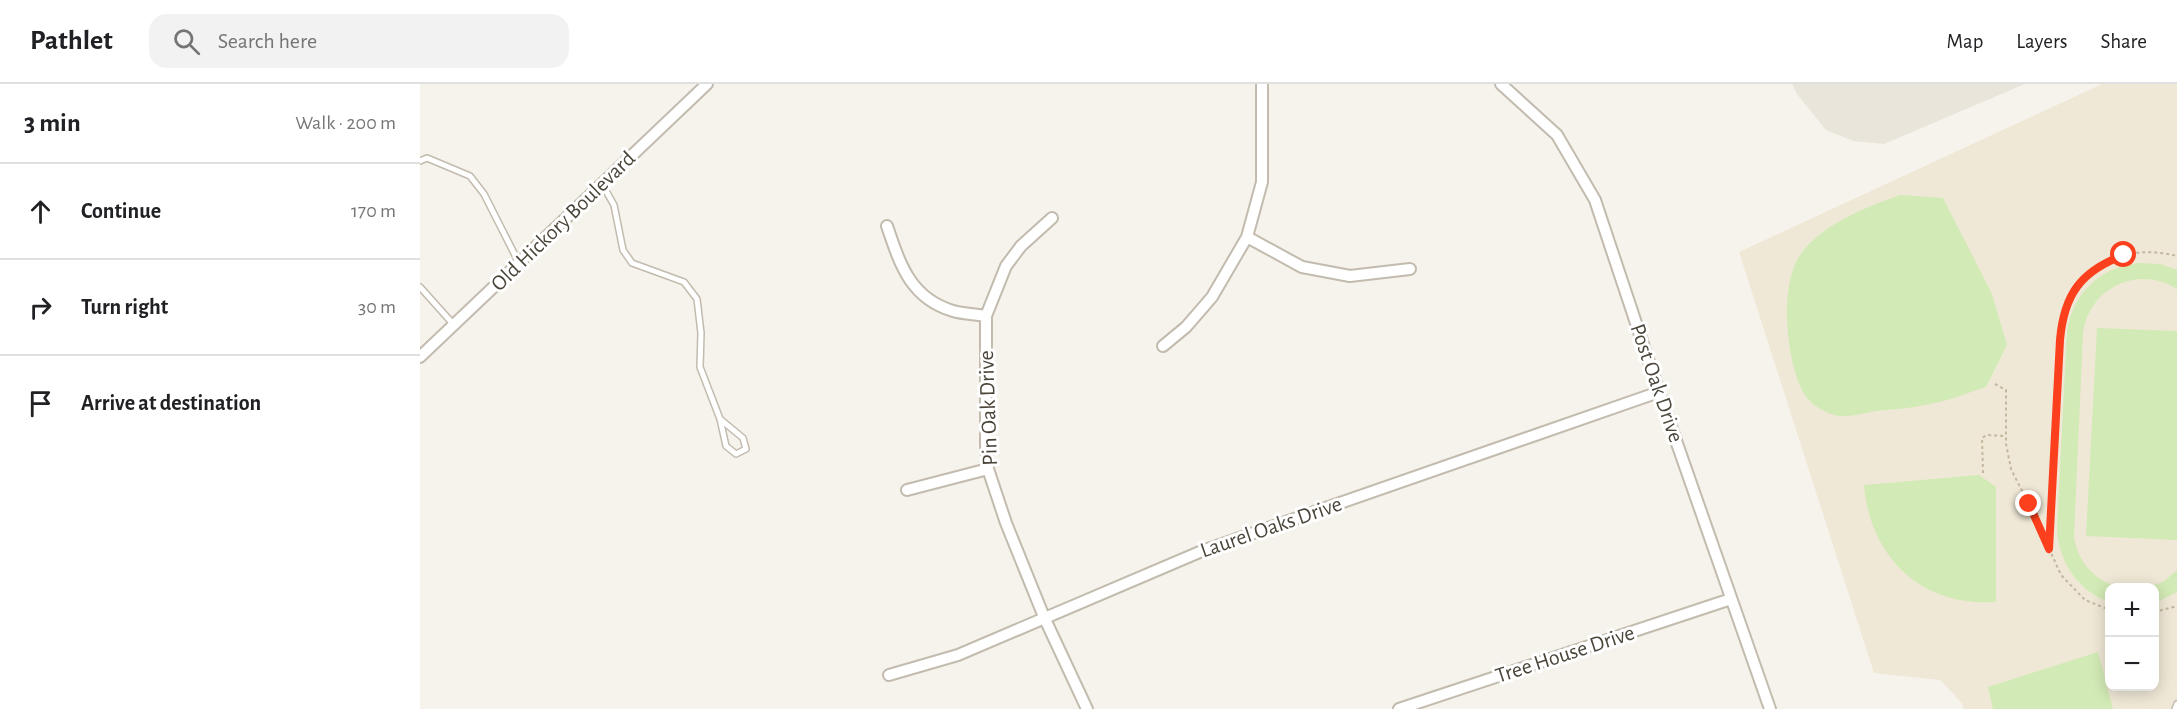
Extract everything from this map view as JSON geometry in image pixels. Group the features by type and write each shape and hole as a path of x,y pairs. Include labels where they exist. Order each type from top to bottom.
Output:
{"street":[{"name":"Old Hickory Boulevard","path":"420,357 707,84"},
{"path":"1163,345 1186,327 1212,297 1247,237 1262,182 1262,84"},
{"name":"Post Oak Drive","path":"1501,84 1557,135 1595,200 1659,392 1770,709"},
{"name":"Pin Oak Drive","path":"1052,218 1021,246 1006,266 986,316 986,445 988,469 999,506 1044,617 1087,709"},
{"path":"887,225 901,267 928,299 954,311 986,316"},
{"path":"1247,237 1302,267 1350,276 1410,269"},
{"name":"Laurel Oaks Drive","path":"889,675 958,655 1202,551 1659,392"},
{"path":"907,490 988,469"},
{"name":"Tree House Drive","path":"1399,709 1432,704 1731,598"}],"lane":[{"path":"420,161 428,158 470,176 484,194 519,263"},
{"path":"602,184 614,204 623,250 632,263 684,282 697,299 701,333 700,367 720,419 726,446 736,454 746,450 743,438 720,419"},
{"path":"420,287 454,325"},
{"path":"2175,709 2177,704"}],"path":[{"path":"2049,549 2060,340 2063,315 2067,304 2084,278 2110,260 2136,253 2177,256"},
{"path":"1995,384 2006,390 2005,436 2011,469 2061,575 2085,600 2105,608"},
{"path":"1983,473 1982,438 1987,435 2005,436"},
{"path":"2159,611 2177,606"}],"shaded area":[{"path":"1792,84 2025,84 1884,144 1853,141 1826,130 1797,94"},
{"path":"2102,84 2177,84 2177,709 1964,709 1961,702 1940,680 1874,673 1739,252"}],"green space":[{"path":"1900,195 1943,198 1992,294 2007,345 1986,387 1920,406 1849,416 1835,415 1824,411 1809,400 1803,392 1792,361 1787,304 1793,268 1809,244 1833,225 1859,211"},
{"path":"2160,264 2177,270 2177,289 2162,282 2147,279 2131,280 2117,285 2094,304 2083,334 2074,537 2083,562 2095,575 2107,583 2105,583 2105,600 2088,590 2071,573 2065,563 2058,539 2067,332 2075,305 2082,294 2102,275 2127,265"},
{"path":"2097,328 2177,331 2177,540 2086,536"},
{"path":"1979,475 1996,487 1996,602 1969,601 1945,596 1923,586 1904,572 1889,555 1877,534 1868,511 1864,485"},
{"path":"2177,570 2177,592 2159,601 2159,583"},
{"path":"2098,652 2105,679 2105,691 2108,691 2113,709 1993,709 1988,687"}],"route":[{"path":"2029,504 2049,549 2063,315 2071,295 2084,278 2096,268 2124,255"}]}
